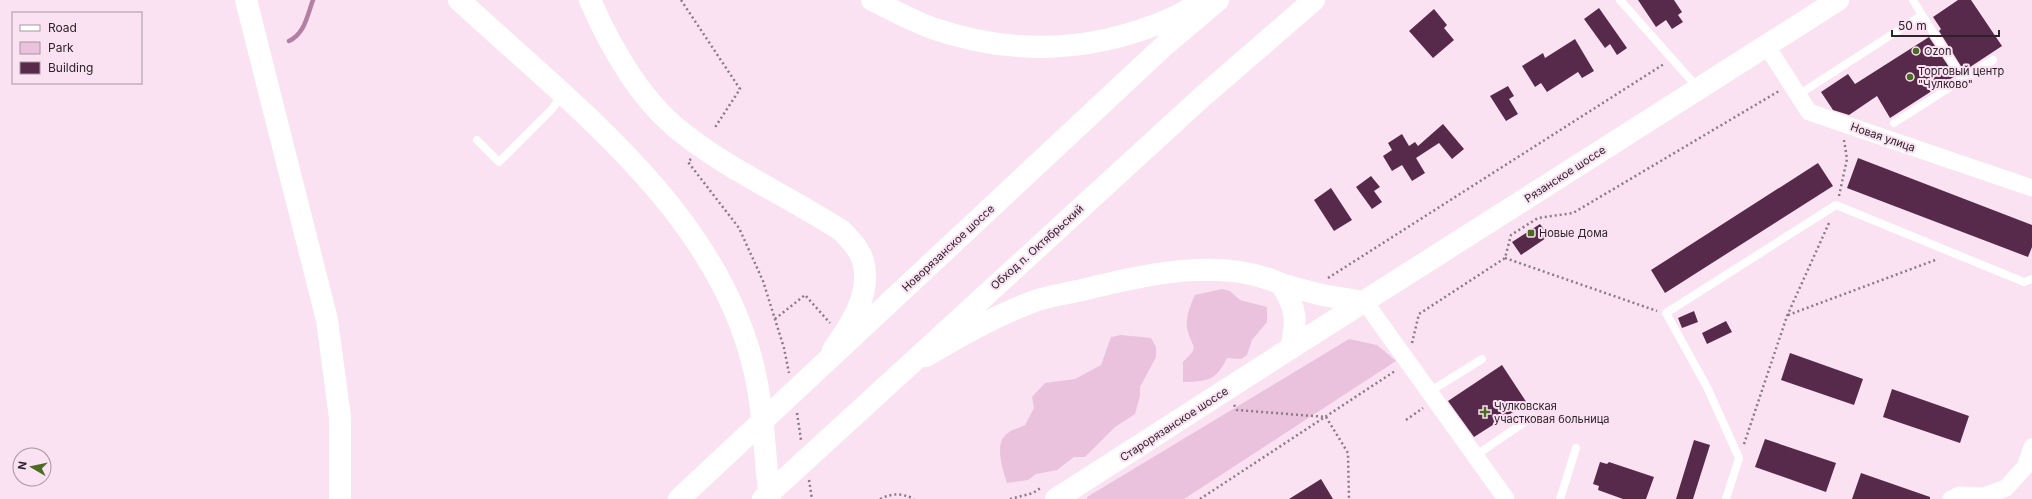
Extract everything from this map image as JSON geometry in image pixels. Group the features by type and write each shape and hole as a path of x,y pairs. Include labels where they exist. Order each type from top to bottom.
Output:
{"main road":[{"path":"246,0 327,320 340,418 340,499"},
{"path":"590,0 624,66 645,95 673,125 727,164 842,231 854,244 863,261 865,282 860,305 843,336 822,365"},
{"path":"872,0 934,29 976,41 1015,47 1053,48 1097,42 1136,32 1173,18 1203,0"},
{"name":"Новорязанское шоссе","path":"679,499 1154,55 1218,0"},
{"name":"Обход п. Октябрьский","path":"764,499 907,366 1202,97 1314,0"},
{"name":"Рязанское шоссе","path":"1292,348 1838,0"},
{"path":"462,2 621,150 666,200 696,240 719,279 738,320 753,365 762,414 770,499"},
{"path":"907,366 972,330 1032,302 1126,279 1172,272 1224,270 1257,275 1282,284 1322,295 1365,302"},
{"path":"1282,284 1293,305 1296,317 1292,348"},
{"name":"Старорязанское шоссе","path":"1056,499 1292,348"},
{"path":"764,499 766,466"}],"street":[{"name":"Новая улица","path":"1766,45 1809,112 2032,188"},
{"path":"1365,302 1506,499"},
{"path":"1951,499 1959,495 1983,496 2006,488 2025,467 2032,447"}],"lane":[{"path":"1620,0 1698,89"},
{"path":"1913,0 1963,79"},
{"path":"1794,89 1922,15"},
{"path":"1894,124 1993,60"},
{"path":"477,140 499,162 551,110 563,95"},
{"path":"1726,499 1739,458 1707,387 1666,313 1836,205 2024,282 2032,279"},
{"path":"1429,392 1482,358"},
{"path":"1475,456 1532,417"},
{"path":"1560,499 1576,448"}],"path":[{"path":"681,0 740,89 714,129"},
{"path":"1325,280 1672,59"},
{"path":"1200,499 1407,362 1419,314 1505,258 1511,235 1538,218 1573,213 1794,89"},
{"path":"1739,458 1787,316 1836,205 1847,159 1840,123"},
{"path":"692,158 688,162 739,228 763,281 784,348 790,378"},
{"path":"1787,316 1953,254"},
{"path":"1505,258 1666,313"},
{"path":"775,319 805,295 832,326"},
{"path":"1225,392 1237,410 1326,417"},
{"path":"796,408 803,446"},
{"path":"1326,417 1348,453 1349,499"},
{"path":"808,476 812,499"},
{"path":"1010,499 1033,493"},
{"path":"880,499 890,494 905,495 914,499"}],"green space":[{"path":"1222,289 1230,291 1240,300 1267,307 1267,322 1252,340 1247,355 1241,359 1227,358 1223,366 1210,379 1183,382 1183,362 1192,353 1194,347 1187,327 1188,313 1193,299 1195,295"},
{"path":"1121,335 1151,338 1156,347 1156,357 1140,387 1140,396 1135,414 1115,427 1085,457 1074,457 1057,470 1036,474 1028,480 1007,483 1000,456 1001,443 1003,437 1012,430 1025,425 1034,408 1032,397 1045,383 1075,379 1101,365 1111,337"},
{"path":"1349,339 1377,345 1396,361 1184,499 1087,499 1087,497"}],"building":[{"path":"1638,0 1674,0 1682,12 1678,15 1683,22 1672,29 1666,20 1656,27"},
{"path":"1958,0 1971,0 2002,46 1964,71 1939,31 1941,29 1933,17"},
{"path":"1599,8 1627,48 1617,55 1610,44 1605,48 1584,19"},
{"path":"1434,9 1447,25 1444,28 1454,40 1433,58 1409,31"},
{"name":"Торговый центр \"Чулково\"","path":"1929,37 1955,76 1890,118 1877,96 1849,115 1833,110 1821,92 1848,74 1855,84"},
{"path":"1575,39 1594,71 1582,78 1578,72 1547,92 1541,83 1535,87 1522,66 1543,53 1545,58"},
{"path":"1508,86 1514,96 1509,99 1518,114 1506,121 1490,96"},
{"path":"1443,124 1464,149 1452,159 1439,143 1416,158 1425,173 1412,181 1402,165 1392,171 1383,156 1392,150 1388,143 1402,134 1409,146 1415,142 1418,146"},
{"path":"1858,158 2032,225 2032,247 2028,257 1847,188"},
{"path":"1818,163 1833,186 1665,293 1651,270"},
{"path":"1371,176 1380,187 1374,191 1382,202 1372,209 1356,187"},
{"path":"1331,188 1352,220 1334,231 1314,200"},
{"path":"1540,224 1549,236 1521,255 1512,242"},
{"path":"1694,311 1698,322 1682,328 1678,318"},
{"path":"1726,321 1732,332 1707,344 1702,333"},
{"path":"1790,353 1863,379 1854,405 1781,380"},
{"path":"1502,365 1527,403 1474,437 1448,401"},
{"path":"1892,389 1969,416 1960,443 1883,417"},
{"path":"1765,439 1836,463 1826,492 1755,467"},
{"path":"1694,440 1710,445 1693,499 1676,499"},
{"path":"1600,462 1607,464 1609,462 1654,477 1646,499 1623,499 1598,490 1599,486 1593,484"},
{"path":"1861,473 1930,497 1930,499 1852,499"},
{"path":"1321,479 1333,499 1289,499"}],"waterway":[{"path":"289,41 302,29 313,0"}],"place":[{"name":"Ozon","path":"1916,51"},
{"name":"Торговый центр \"Чулково\"","path":"1910,77"},
{"name":"Новые Дома","path":"1531,233"},
{"name":"Чулковская участковая больница","path":"1485,412"}]}
